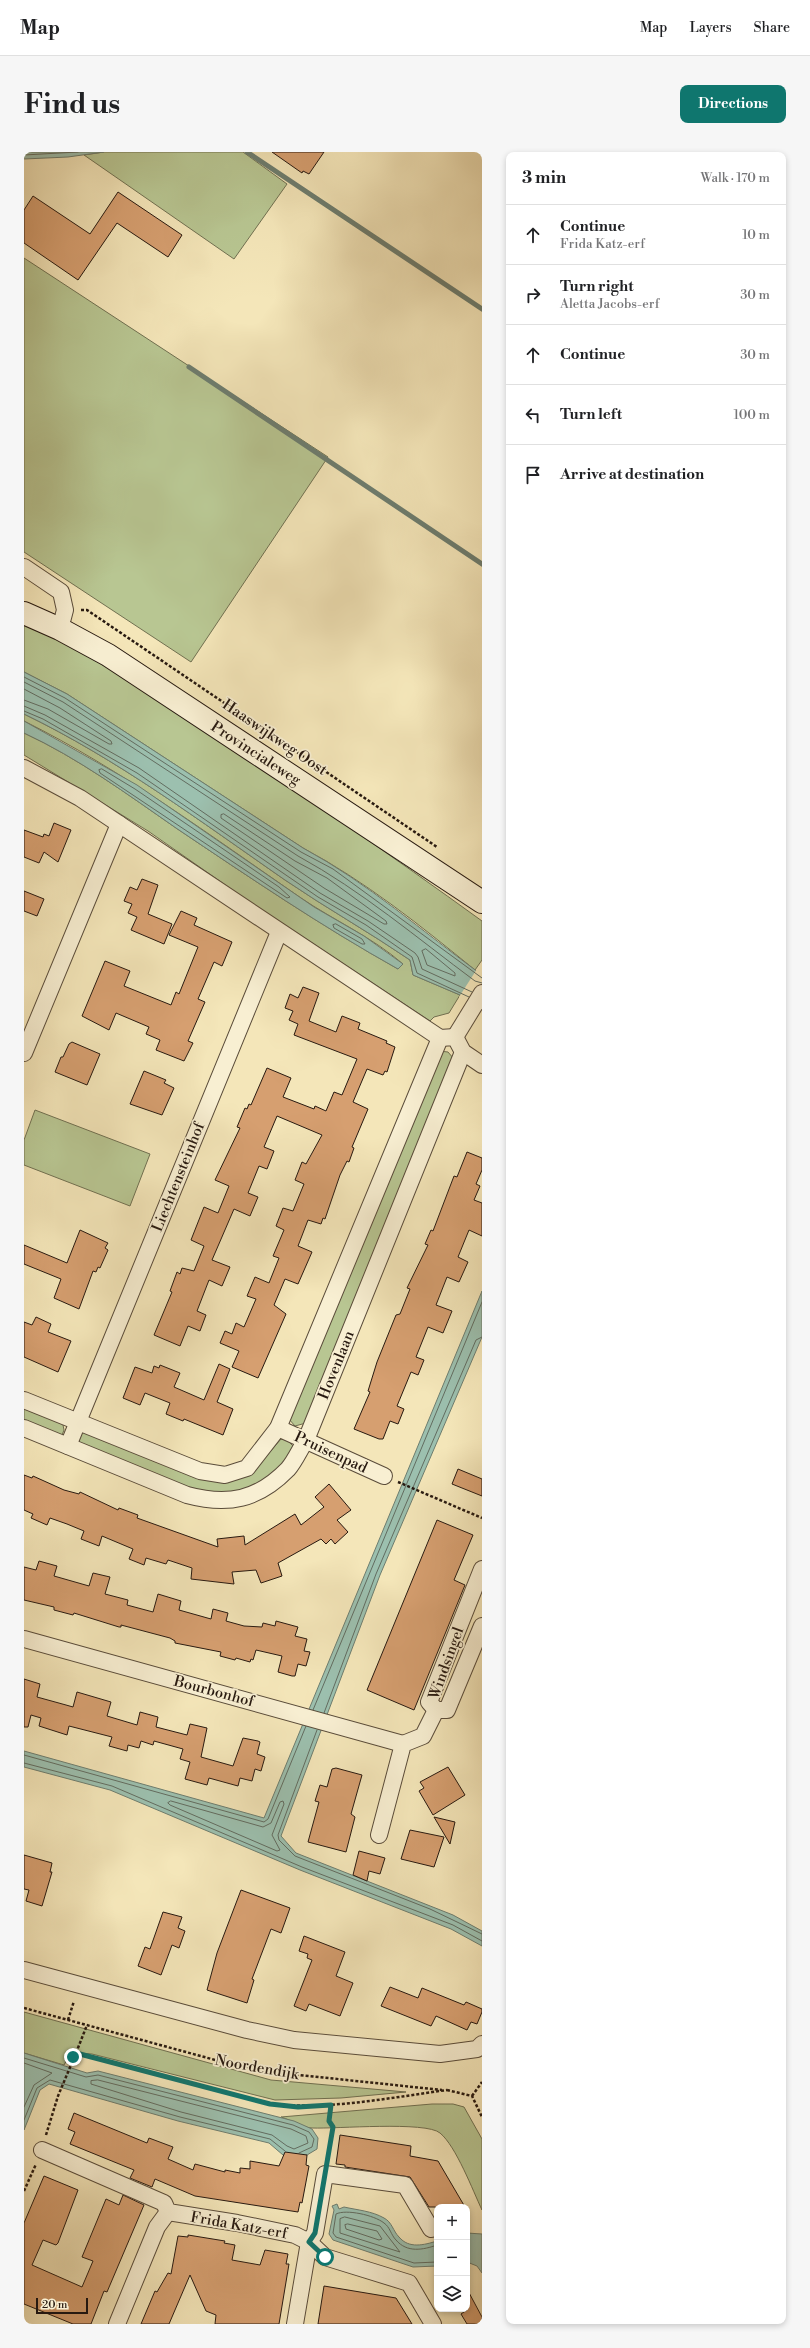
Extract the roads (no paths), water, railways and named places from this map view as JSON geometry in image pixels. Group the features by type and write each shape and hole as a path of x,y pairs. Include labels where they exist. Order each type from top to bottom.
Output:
{"main road":[{"name":"Provincialeweg","path":"24,613 63,619 108,655 482,902"}],"street":[{"path":"24,567 61,592 63,619"},
{"path":"24,768 80,798 279,932 447,1038 463,1052 482,1065"},
{"path":"24,1054 119,824"},
{"name":"Liechtensteinhof","path":"77,1422 279,932"},
{"name":"Hovenlaan","path":"24,1400 200,1471 225,1475 247,1468 278,1428 447,1038 471,1010 482,992"},
{"name":"Hovenlaan","path":"24,1428 187,1495 210,1501 238,1499 265,1488 289,1468 306,1440 463,1052"},
{"path":"68,1446 77,1422"},
{"name":"Pruisenpad","path":"278,1428 390,1479"},
{"name":"Windsingel","path":"482,1569 428,1702 436,1710 447,1710 482,1626"},
{"name":"Bourbonhof","path":"24,1640 333,1723 403,1744"},
{"name":"Windsingel","path":"403,1744 423,1736 436,1710"},
{"path":"379,1835 403,1744"},
{"path":"24,1970 246,2030 294,2040 440,2054 477,2049 482,2044"},
{"path":"42,2150 164,2203 168,2212 157,2227 117,2324"},
{"path":"295,2324 309,2242 315,2233 325,2174 405,2185 430,2229"},
{"name":"Frida Katz-erf","path":"168,2212 237,2223 295,2235 309,2242 325,2257 409,2283 433,2324"}],"water":[{"path":"24,152 104,152 68,157 24,159"},
{"path":"24,672 67,694 373,892 395,908 482,975 482,1009 460,995 413,975 410,960 285,880 158,792 92,751 24,714"},
{"path":"24,721 137,785 314,907 364,936 403,964 398,969 341,936 286,901 102,777 64,754 24,733"},
{"path":"482,1291 482,1337 380,1575 281,1836 296,1853 453,1915 482,1931 482,1946 451,1929 300,1870 110,1790 24,1767 24,1751 264,1818"},
{"path":"24,2053 87,2073 98,2071 294,2121 312,2129 318,2138 317,2149 307,2155 294,2158 283,2155 269,2143 178,2121 49,2084 40,2090 24,2130"},
{"path":"337,2204 339,2209 344,2207 359,2210 384,2218 389,2222 403,2241 412,2245 422,2245 434,2242 434,2266 413,2267 333,2240 329,2234 334,2210 332,2206"},
{"path":"470,2233 482,2234 482,2273 477,2266 470,2263"}],"waterway":[{"path":"247,152 482,309"},
{"path":"189,367 482,564"}]}
